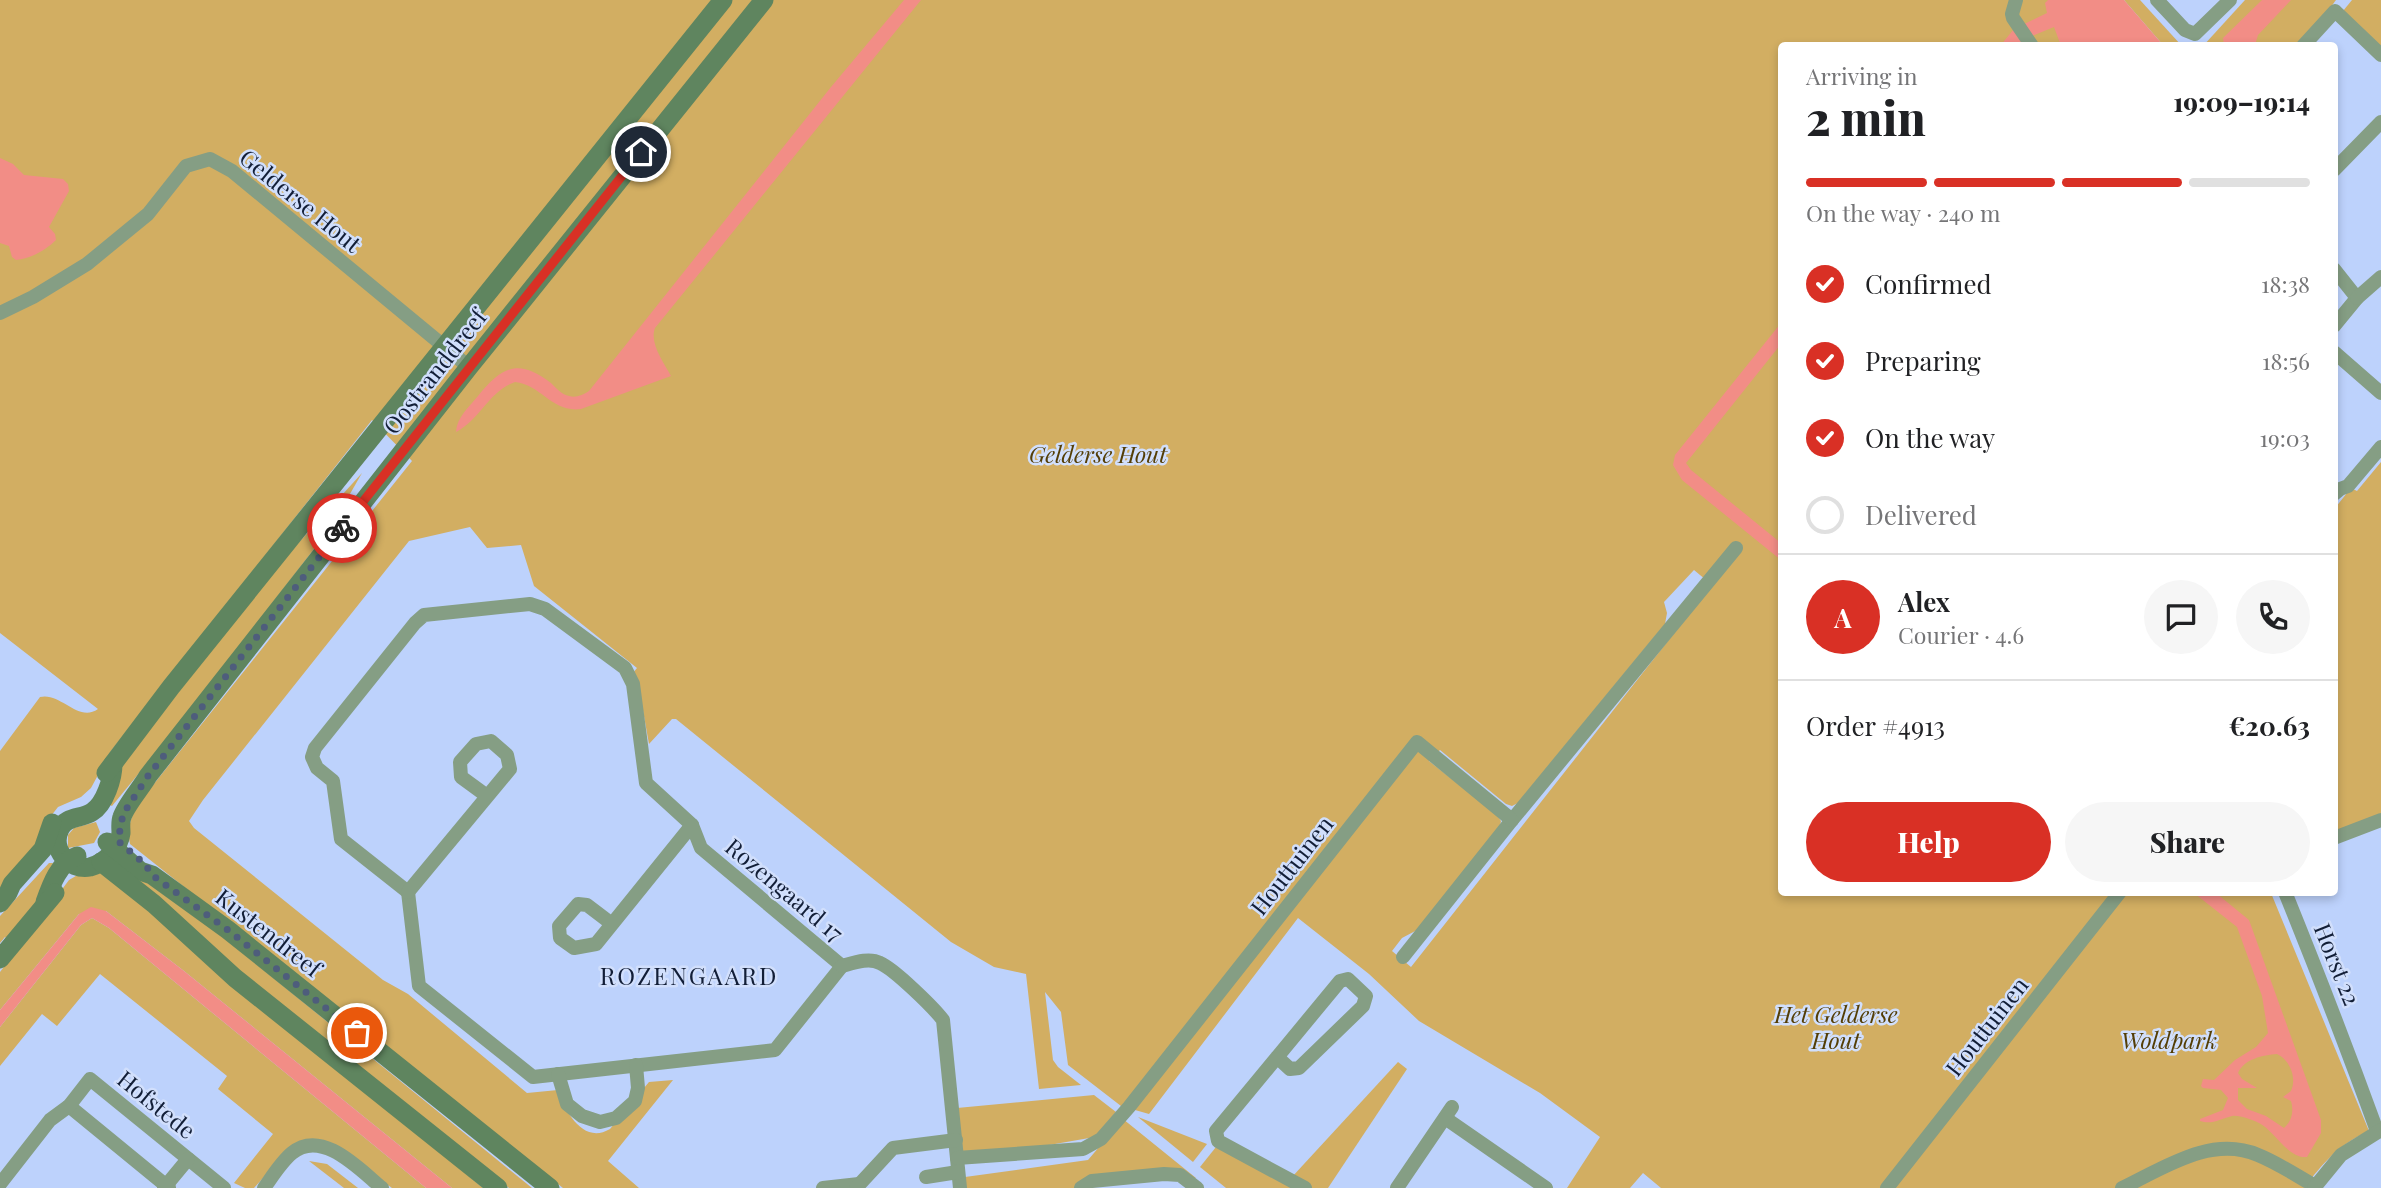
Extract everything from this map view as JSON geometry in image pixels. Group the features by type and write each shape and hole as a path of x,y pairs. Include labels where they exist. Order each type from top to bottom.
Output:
{"main road":[{"name":"Oostranddreef","path":"723,0 106,771 95,795 103,813 148,776 469,367 764,0"},
{"path":"0,960 46,902 62,854 50,828 57,816 68,807 103,813 111,831 110,849 154,904 235,978 498,1188"},
{"path":"4,898 62,854 93,855 110,849"},
{"name":"Kustendreef","path":"110,849 145,864 152,875 228,930 550,1188"}],"street":[{"path":"2016,0 2013,18 2029,42"},
{"path":"2158,0 2185,30 2195,34 2230,0"},
{"path":"2307,42 2334,11 2381,55"},
{"path":"2338,166 2381,122"},
{"name":"Gelderse Hout","path":"0,313 33,297 87,264 148,214 186,166 210,159 232,171 469,367"},
{"path":"2338,274 2357,298"},
{"path":"2338,321 2357,298 2381,277"},
{"path":"2338,355 2381,393"},
{"path":"2338,491 2348,486 2381,447"},
{"path":"1403,957 1736,548"},
{"name":"Rozengaard 17","path":"408,892 341,839 333,781 317,768 312,757 315,748 415,622 424,615 530,604 545,609 625,668 634,684 646,783 692,825 701,848 842,966"},
{"name":"Houttuinen","path":"958,1165 1083,1149 1101,1139 1417,742 1512,820"},
{"path":"486,796 408,892 419,986 533,1077 775,1049 842,966 863,961 880,962 926,1001 943,1020 960,1188"},
{"path":"2338,836 2381,820"},
{"path":"612,924 692,825"},
{"name":"Houttuinen","path":"1887,1188 2117,896"},
{"name":"Horst 22","path":"2286,896 2379,1130"},
{"path":"1278,1057 1290,1069 1299,1068 1363,1006 1366,996 1349,979 1340,981 1216,1131 1219,1141 1306,1188"},
{"path":"558,1074 567,1104 582,1116 600,1122 616,1118 635,1101 638,1088 636,1065"},
{"name":"Hofstede","path":"0,1184 50,1120 69,1106 90,1079 224,1188"},
{"name":"Hofstede","path":"69,1106 167,1187 188,1159"},
{"path":"1397,1188 1448,1112 1546,1188"},
{"path":"2122,1188 2209,1149 2231,1148 2258,1154 2315,1187 2341,1155 2379,1130"},
{"path":"823,1188 857,1186 892,1149 956,1140"},
{"path":"264,1188 292,1153 304,1146 317,1144 345,1158 382,1188"},
{"path":"926,1178 958,1165"},
{"path":"1081,1188 1092,1181 1164,1174 1180,1175 1196,1188"}],"green space":[{"name":"Gelderse Hout","path":"0,0 2071,0 2155,42 1778,42 1778,896 2272,896 2369,1131 2332,1155 2304,1188 1661,1188 1643,1173 1630,1188 1567,1188 1600,1137 1540,1093 1419,1021 1369,974 1298,918 1149,1114 1121,1106 1068,1065 1061,1012 1045,992 1053,1060 1081,1085 1039,1089 1026,974 994,967 951,942 676,719 672,719 649,744 640,694 627,680 637,668 534,586 521,545 487,548 470,527 409,541 189,821 194,828 383,980 408,994 527,1093 558,1090 570,1116 591,1133 610,1129 649,1082 673,1080 608,1161 639,1188 563,1188 130,844 131,821 141,800 412,461 372,420 111,751 91,788 81,797 58,807 40,841 0,888 0,751 40,697 55,699 83,712 98,709 0,633","holes":["1694,570 1712,585 1411,967 1392,951 1402,938 1419,929 1500,826 1501,821 1496,814 1429,761 1440,750 1506,804 1512,806 1518,803 1665,624 1667,613 1664,602"]},
{"path":"2124,0 2140,0 2178,42 2160,42"},
{"path":"2245,0 2336,0 2299,42 2207,42"},
{"path":"2352,0 2381,0 2381,47 2343,11"},
{"path":"2381,462 2381,819 2338,837 2338,504 2351,488 2357,491"},
{"path":"362,473 331,527 177,727 112,806 106,803 125,759 291,551"},
{"path":"96,822 100,832 94,843 68,848 68,835 74,828"},
{"path":"117,861 223,937 532,1188 509,1188 211,949"},
{"path":"49,863 53,863 35,905 7,939 5,937 0,943 0,916"},
{"path":"104,872 483,1188 452,1188 106,911 79,914 0,1010 0,972 69,880 81,873"},
{"path":"92,918 109,928 426,1188 392,1188 335,1146 282,1157 254,1188 245,1188 234,1183 273,1134 218,1089 227,1076 100,974 57,1026 42,1014 0,1066 0,1027 81,925"},
{"path":"1398,1062 1407,1069 1328,1188 1312,1188 1292,1177"},
{"path":"1094,1095 1116,1112 1095,1137 964,1160 957,1108"},
{"path":"1138,1117 1207,1144 1193,1162"},
{"path":"1123,1119 1196,1178 1109,1179 1088,1188 966,1188 965,1177 1088,1160"},
{"path":"1216,1147 1293,1188 1226,1188 1200,1167"},
{"path":"309,1161 327,1164 358,1188 344,1188"}],"shaded area":[{"path":"904,0 921,0 655,328 656,346 671,376 581,409 562,407 533,388 515,382 498,392 472,420 456,432 467,408 495,378 511,369 520,368 540,375 562,393 572,397 589,391 831,87"},
{"path":"2048,0 2124,0 2160,42 2060,42 2054,27 2025,42 2003,42 2014,29 2047,13 2045,3"},
{"path":"2262,0 2291,0 2258,35 2256,42 2224,42 2223,38"},
{"path":"0,158 13,164 24,175 63,179 68,184 69,191 49,227 56,240 27,258 16,260 12,257 9,246 0,243"},
{"path":"1778,327 1778,348 1686,463 1691,470 1778,541 1778,558 1682,480 1673,465 1675,455"},
{"path":"2198,896 2220,896 2249,920 2321,1120 2321,1133 2307,1157 2294,1154 2265,1127 2249,1119 2232,1116 2212,1122 2200,1121 2223,1110 2228,1098 2221,1090 2203,1088 2203,1079 2214,1080 2235,1060 2256,1047 2268,1033 2262,996 2237,927","holes":["2277,1054 2289,1065 2293,1086 2283,1097 2291,1101 2292,1116 2284,1128 2266,1116 2247,1109 2238,1100 2238,1088 2257,1088 2242,1079 2238,1073 2245,1064 2266,1055"]},
{"path":"91,907 106,911 184,971 452,1188 426,1188 109,928 92,918 81,925 0,1027 0,1010 79,914"}],"way so far":[{"path":"342,528 148,776 123,814 118,841 145,864 152,875 228,930 357,1033"}],"district":[{"name":"ROZENGAARD","path":"689,975"}],"route":[{"path":"342,528 641,152"}],"park label":[{"name":"Het Gelderse Hout","path":"1836,1026"},
{"name":"Woldpark","path":"2169,1039"}]}
